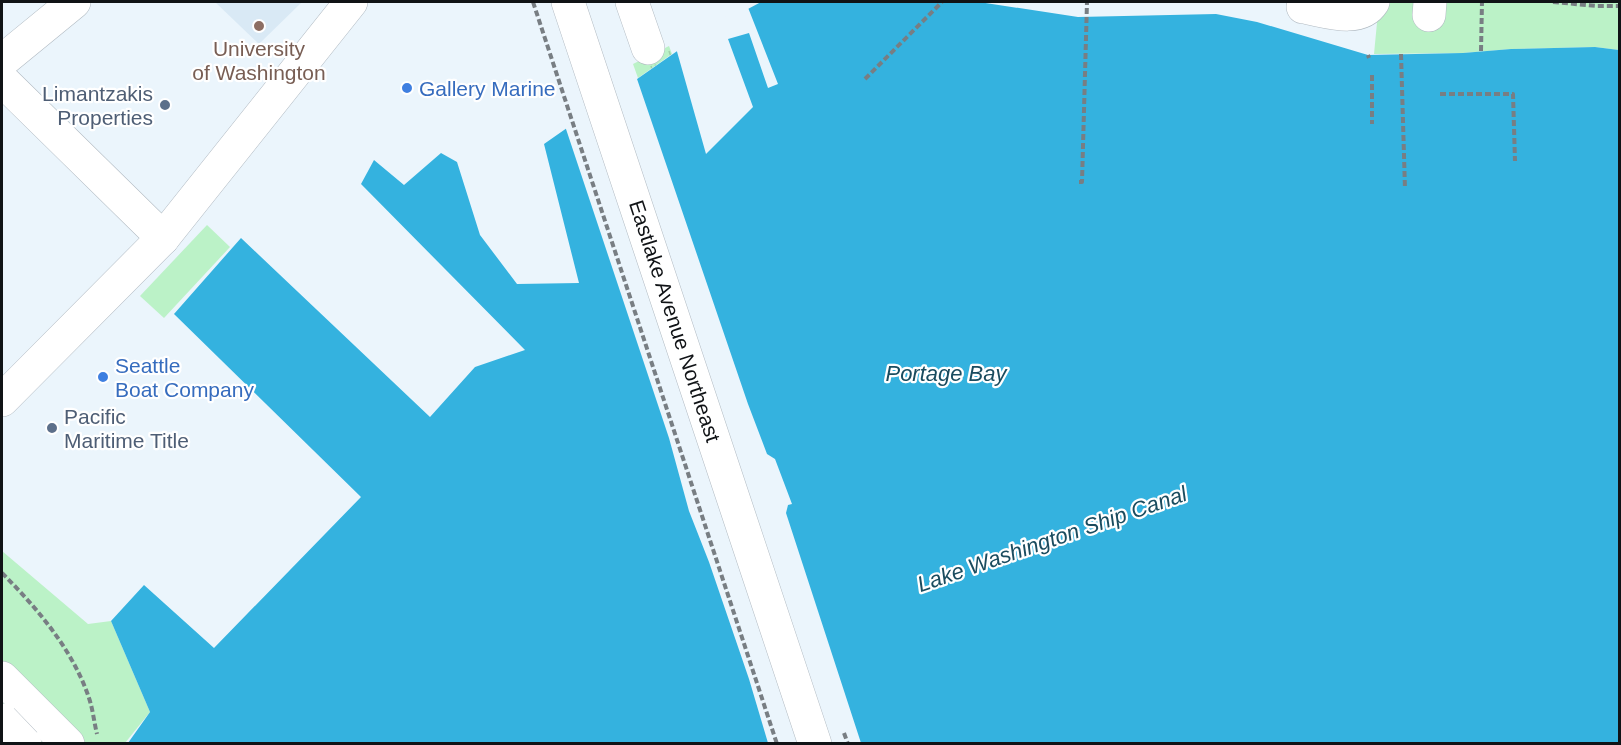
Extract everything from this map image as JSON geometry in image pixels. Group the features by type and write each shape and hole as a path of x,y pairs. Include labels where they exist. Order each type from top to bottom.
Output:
{"main road":[{"path":"2,61 74,2"},
{"path":"2,400 163,238 351,2"},
{"name":"Eastlake Avenue Northeast","path":"568,2 815,744"},
{"path":"632,2 648,48"},
{"path":"1303,7 1355,15 1366,10 1373,2"},
{"path":"2,80 163,238"},
{"path":"2,678 68,744"},
{"path":"2,720 25,744"}],"path":[{"path":"533,2 777,744"},
{"path":"865,79 942,2"},
{"path":"1078,182 1082,182 1087,2"},
{"path":"1481,51 1482,2"},
{"path":"1553,2 1620,6"},
{"path":"1401,54 1405,189"},
{"path":"1372,75 1372,124"},
{"path":"1440,94 1513,94 1515,161"},
{"path":"2,573 27,598 69,655 89,699 94,719"}],"shaded area":[{"name":"University of Washington","path":"215,2 302,2 259,44"}],"green space":[{"path":"1379,2 1619,2 1619,50 1595,47 1511,49 1463,53 1374,54"},
{"path":"669,46 672,54 638,78 633,64"},
{"path":"207,225 230,247 164,318 140,296"},
{"path":"2,551 88,624 111,621 150,712 125,743 2,743"}],"water":[{"name":"Portage Bay","path":"761,2 979,2 1078,17 1216,14 1257,22 1368,55 1595,47 1619,50 1619,743 128,743 150,712 111,621 144,585 214,648 361,497 174,314 241,238 430,417 475,367 525,350 361,184 374,160 404,185 441,153 457,162 480,235 517,284 579,283 544,144 703,33"}],"pier":[{"path":"747,5 778,84 768,88 749,33 728,39 753,107 706,154 676,48 702,30"},
{"path":"636,76 748,404 767,454 775,459 792,504 788,505 786,513 861,743 768,743 749,679 689,511 669,438 565,126"}],"place":[{"name":"University of Washington","path":"259,26"},
{"name":"Gallery Marine","path":"407,88"},
{"name":"Limantzakis Properties","path":"165,105"},
{"name":"Seattle Boat Company","path":"103,377"},
{"name":"Pacific Maritime Title","path":"52,428"}],"water label":[{"name":"Lake Washington Ship Canal","path":"1052,539"}]}
